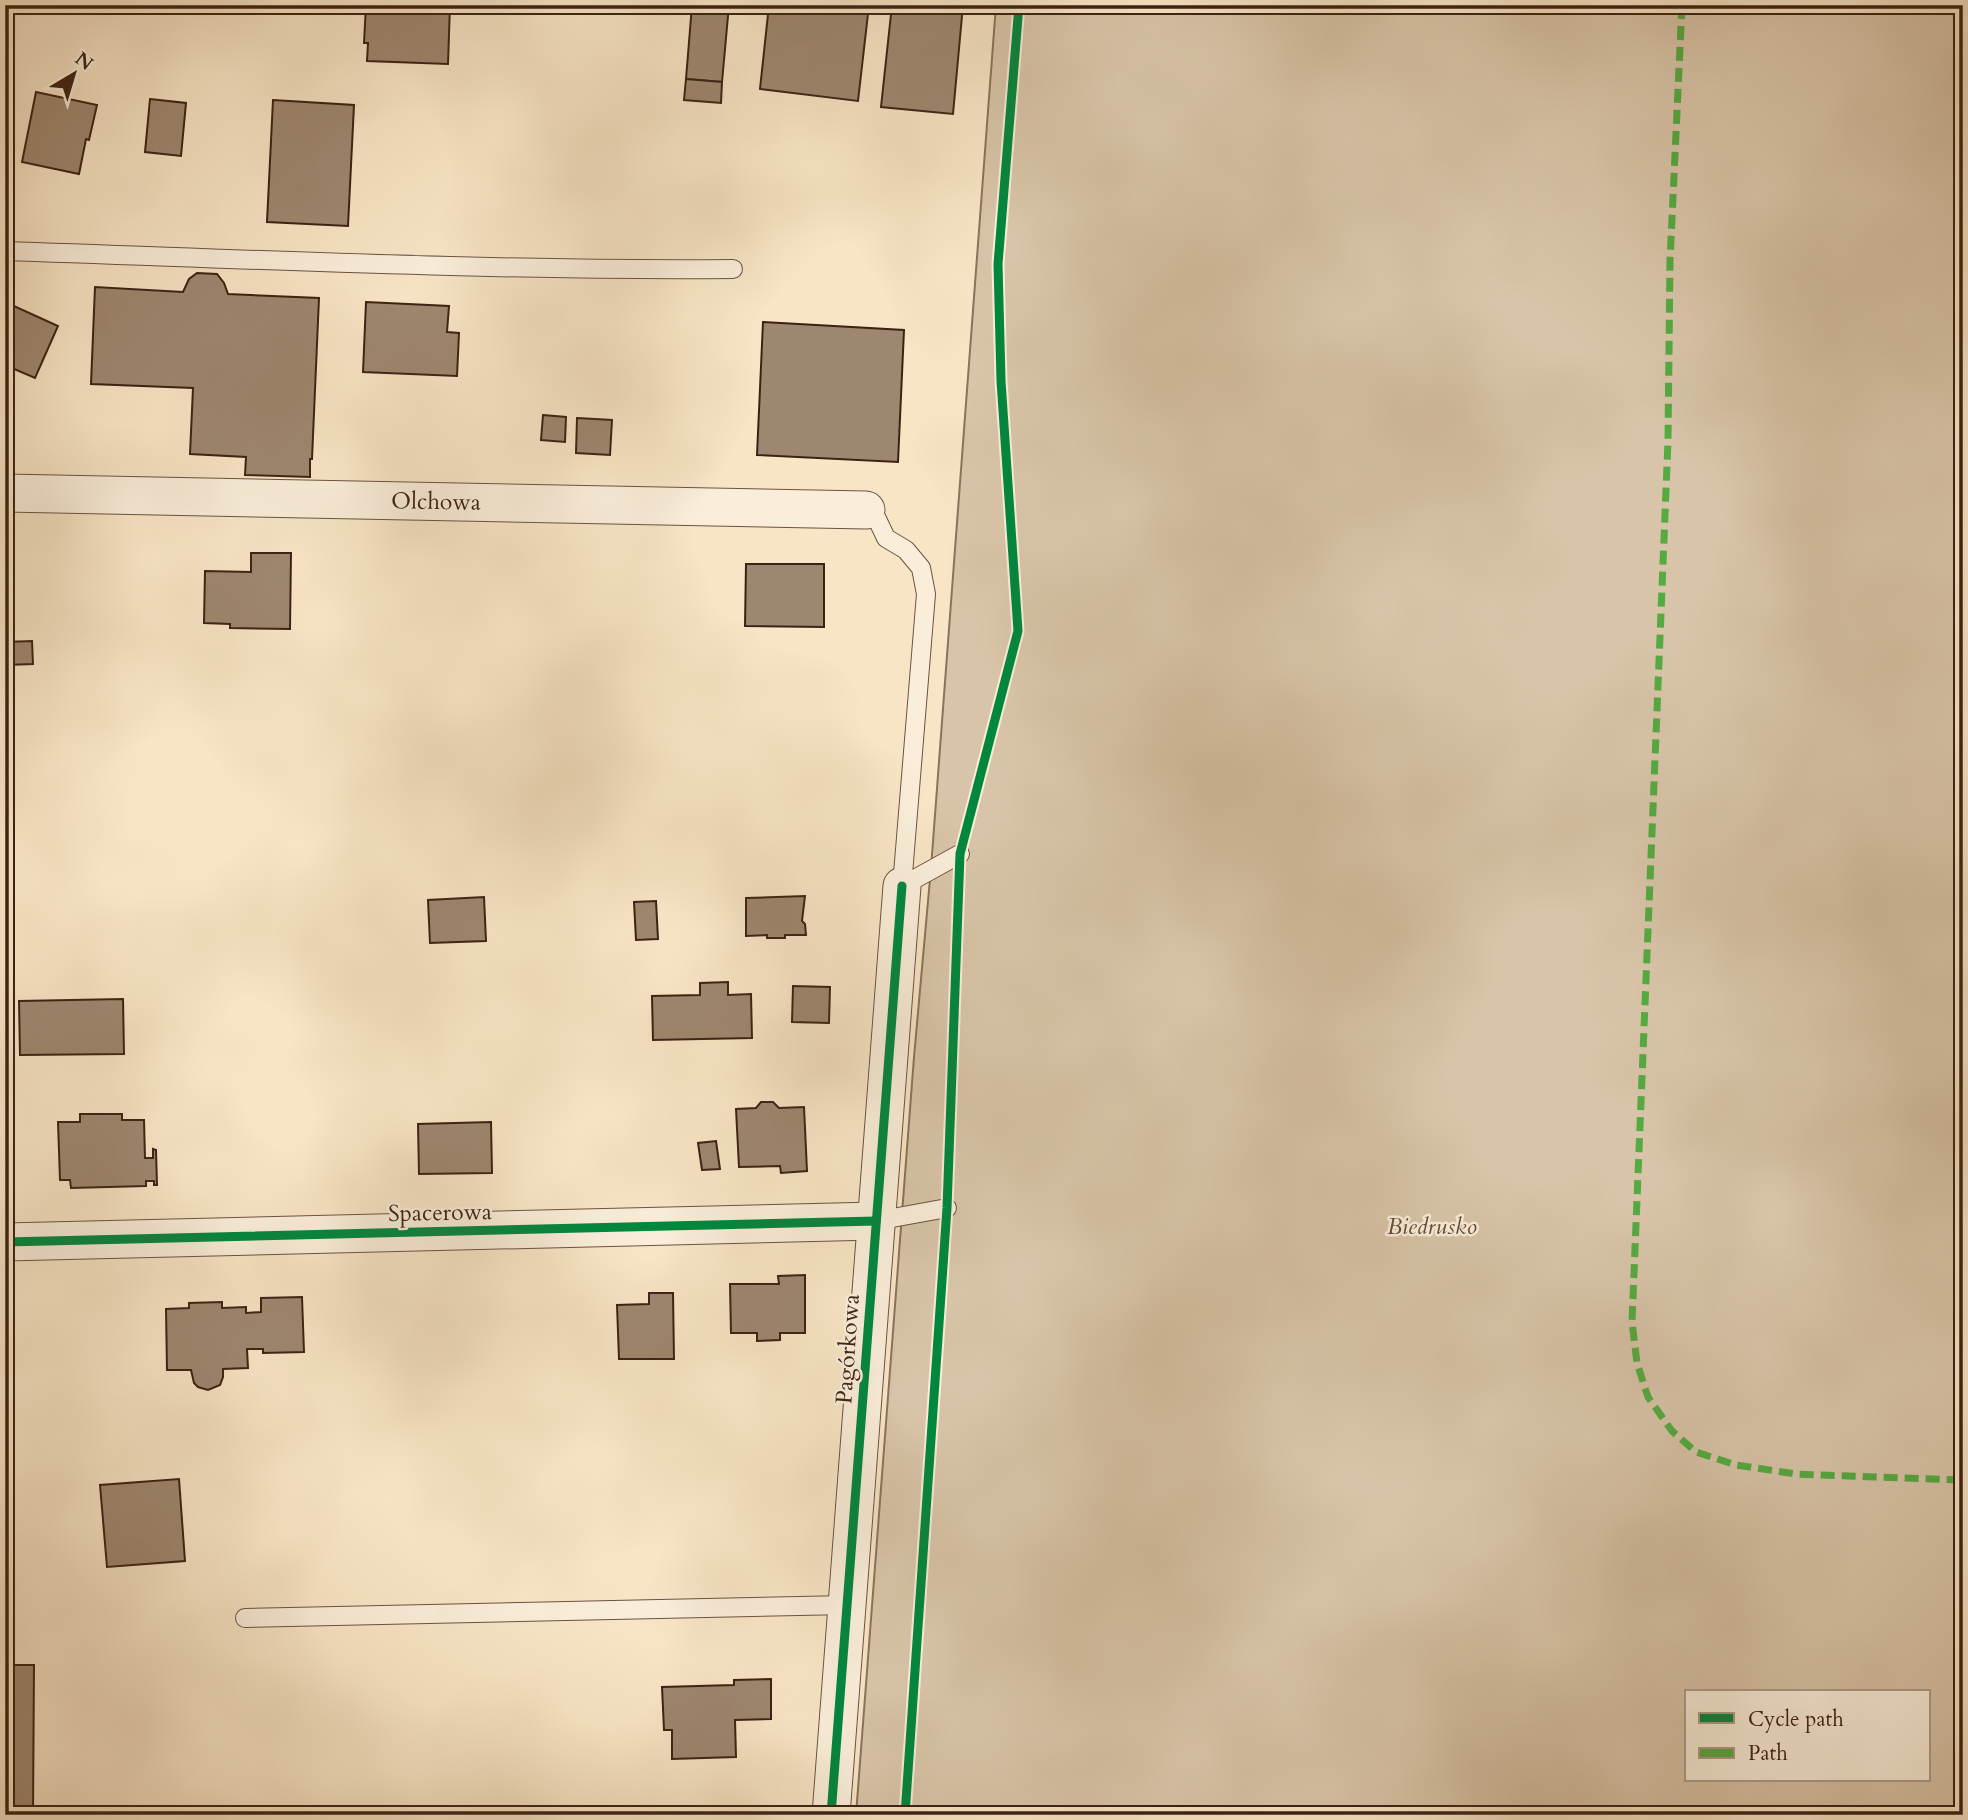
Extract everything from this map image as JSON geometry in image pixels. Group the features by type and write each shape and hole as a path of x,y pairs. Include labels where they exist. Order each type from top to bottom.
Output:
{"street":[{"name":"Olchowa","path":"5,492 866,510"},
{"name":"Pagórkowa","path":"831,1815 902,886"},
{"name":"Spacerowa","path":"5,1242 876,1221"}],"lane":[{"path":"5,251 439,265 733,270"},
{"path":"866,510 877,519 886,538 906,550 922,568 926,594 902,886"},
{"path":"902,886 960,854"},
{"path":"876,1221 947,1208"},
{"path":"245,1618 848,1605"}],"green space":[{"name":"Biedrusko","path":"996,5 1963,5 1963,1815 856,1815 931,868"}],"building":[{"path":"366,5 450,5 448,64 367,61 368,43 364,43"},
{"path":"692,5 729,5 722,82 686,79"},
{"path":"769,5 869,5 858,101 760,89"},
{"path":"892,5 963,5 953,114 881,107"},
{"path":"686,79 722,82 721,103 684,100"},
{"path":"36,92 97,105 79,174 22,162"},
{"path":"150,99 186,103 181,156 145,152"},
{"path":"273,100 354,105 348,226 267,222"},
{"path":"197,273 217,274 228,294 319,298 310,477 245,475 246,457 190,454 193,388 91,384 95,287 183,292 189,279"},
{"path":"5,302 58,326 35,378 5,365"},
{"path":"366,302 449,306 447,332 459,333 457,376 363,372"},
{"path":"763,322 904,330 898,462 757,455"},
{"path":"543,415 566,417 565,442 541,440"},
{"path":"577,418 612,420 610,455 576,453"},
{"path":"251,553 291,553 290,629 230,628 230,624 204,623 205,571 251,572"},
{"path":"746,564 824,564 824,627 745,626"},
{"path":"32,641 33,664 5,665 5,642"},
{"path":"7,822 8,853 5,853"},
{"path":"805,896 802,921 806,935 785,935 785,938 746,936 746,898"},
{"path":"484,897 486,941 430,943 428,900"},
{"path":"656,901 658,939 636,940 634,902"},
{"path":"728,982 728,995 751,994 752,1038 653,1040 652,996 700,995 700,983"},
{"path":"793,986 830,987 829,1023 792,1022"},
{"path":"123,999 124,1054 20,1055 19,1001"},
{"path":"761,1102 773,1102 779,1108 804,1107 807,1171 781,1173 780,1166 739,1167 736,1109 756,1108"},
{"path":"80,1114 122,1114 122,1120 144,1120 145,1158 153,1158 153,1149 156,1150 157,1185 154,1185 154,1181 146,1181 146,1186 71,1188 70,1180 60,1180 58,1122 80,1122"},
{"path":"491,1122 492,1173 419,1174 418,1124"},
{"path":"716,1141 720,1169 702,1170 698,1143"},
{"path":"805,1275 805,1333 780,1333 780,1340 757,1341 757,1333 731,1333 730,1284 779,1284 778,1276"},
{"path":"649,1293 673,1293 674,1359 619,1359 617,1305 649,1304"},
{"path":"302,1297 304,1352 263,1353 263,1349 247,1349 248,1368 223,1369 220,1385 208,1390 194,1383 191,1370 167,1370 166,1309 189,1308 189,1303 222,1302 222,1308 246,1307 246,1313 261,1312 261,1298"},
{"path":"179,1479 185,1561 107,1567 100,1485"},
{"path":"5,1665 34,1665 33,1815 5,1815"},
{"path":"771,1679 771,1719 735,1720 736,1757 672,1759 672,1730 664,1730 662,1687 734,1685 734,1680"}],"marked path":[{"path":"1682,5 1670,261 1668,441 1632,1322 1637,1363 1648,1397 1672,1431 1696,1452 1736,1465 1796,1474 1963,1480"}],"cycle path":[{"path":"905,1815 947,1208 960,854 1018,631 1001,381 998,264 1019,5"},
{"path":"831,1815 902,886"},
{"path":"5,1242 876,1221"}]}
